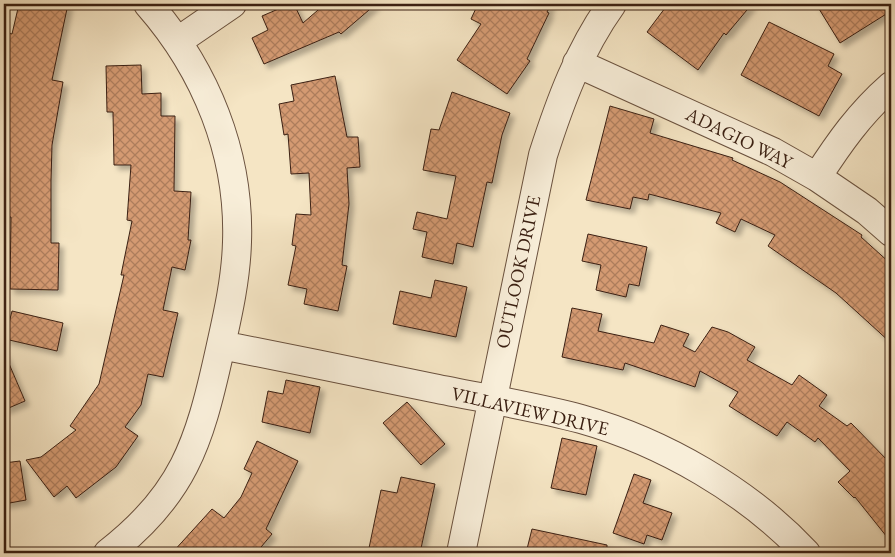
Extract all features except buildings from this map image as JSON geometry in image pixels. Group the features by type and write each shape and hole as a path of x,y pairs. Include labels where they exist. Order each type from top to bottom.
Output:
{"street":[{"path":"108,553 130,536 156,510 176,481 193,449 206,415 221,345 234,277 237,242 232,172 224,138 212,105 197,73 178,41 148,4"},
{"path":"178,41 232,4"},
{"name":"OUTLOOK DRIVE","path":"461,553 543,155 556,114 577,63 612,4"},
{"name":"ADAGIO WAY","path":"577,63 773,152 818,177 891,232"},
{"path":"818,177 845,133 870,104 891,86"},
{"name":"VILLAVIEW DRIVE","path":"221,345 581,419 615,430 666,452 713,478 757,510 806,553"}]}
